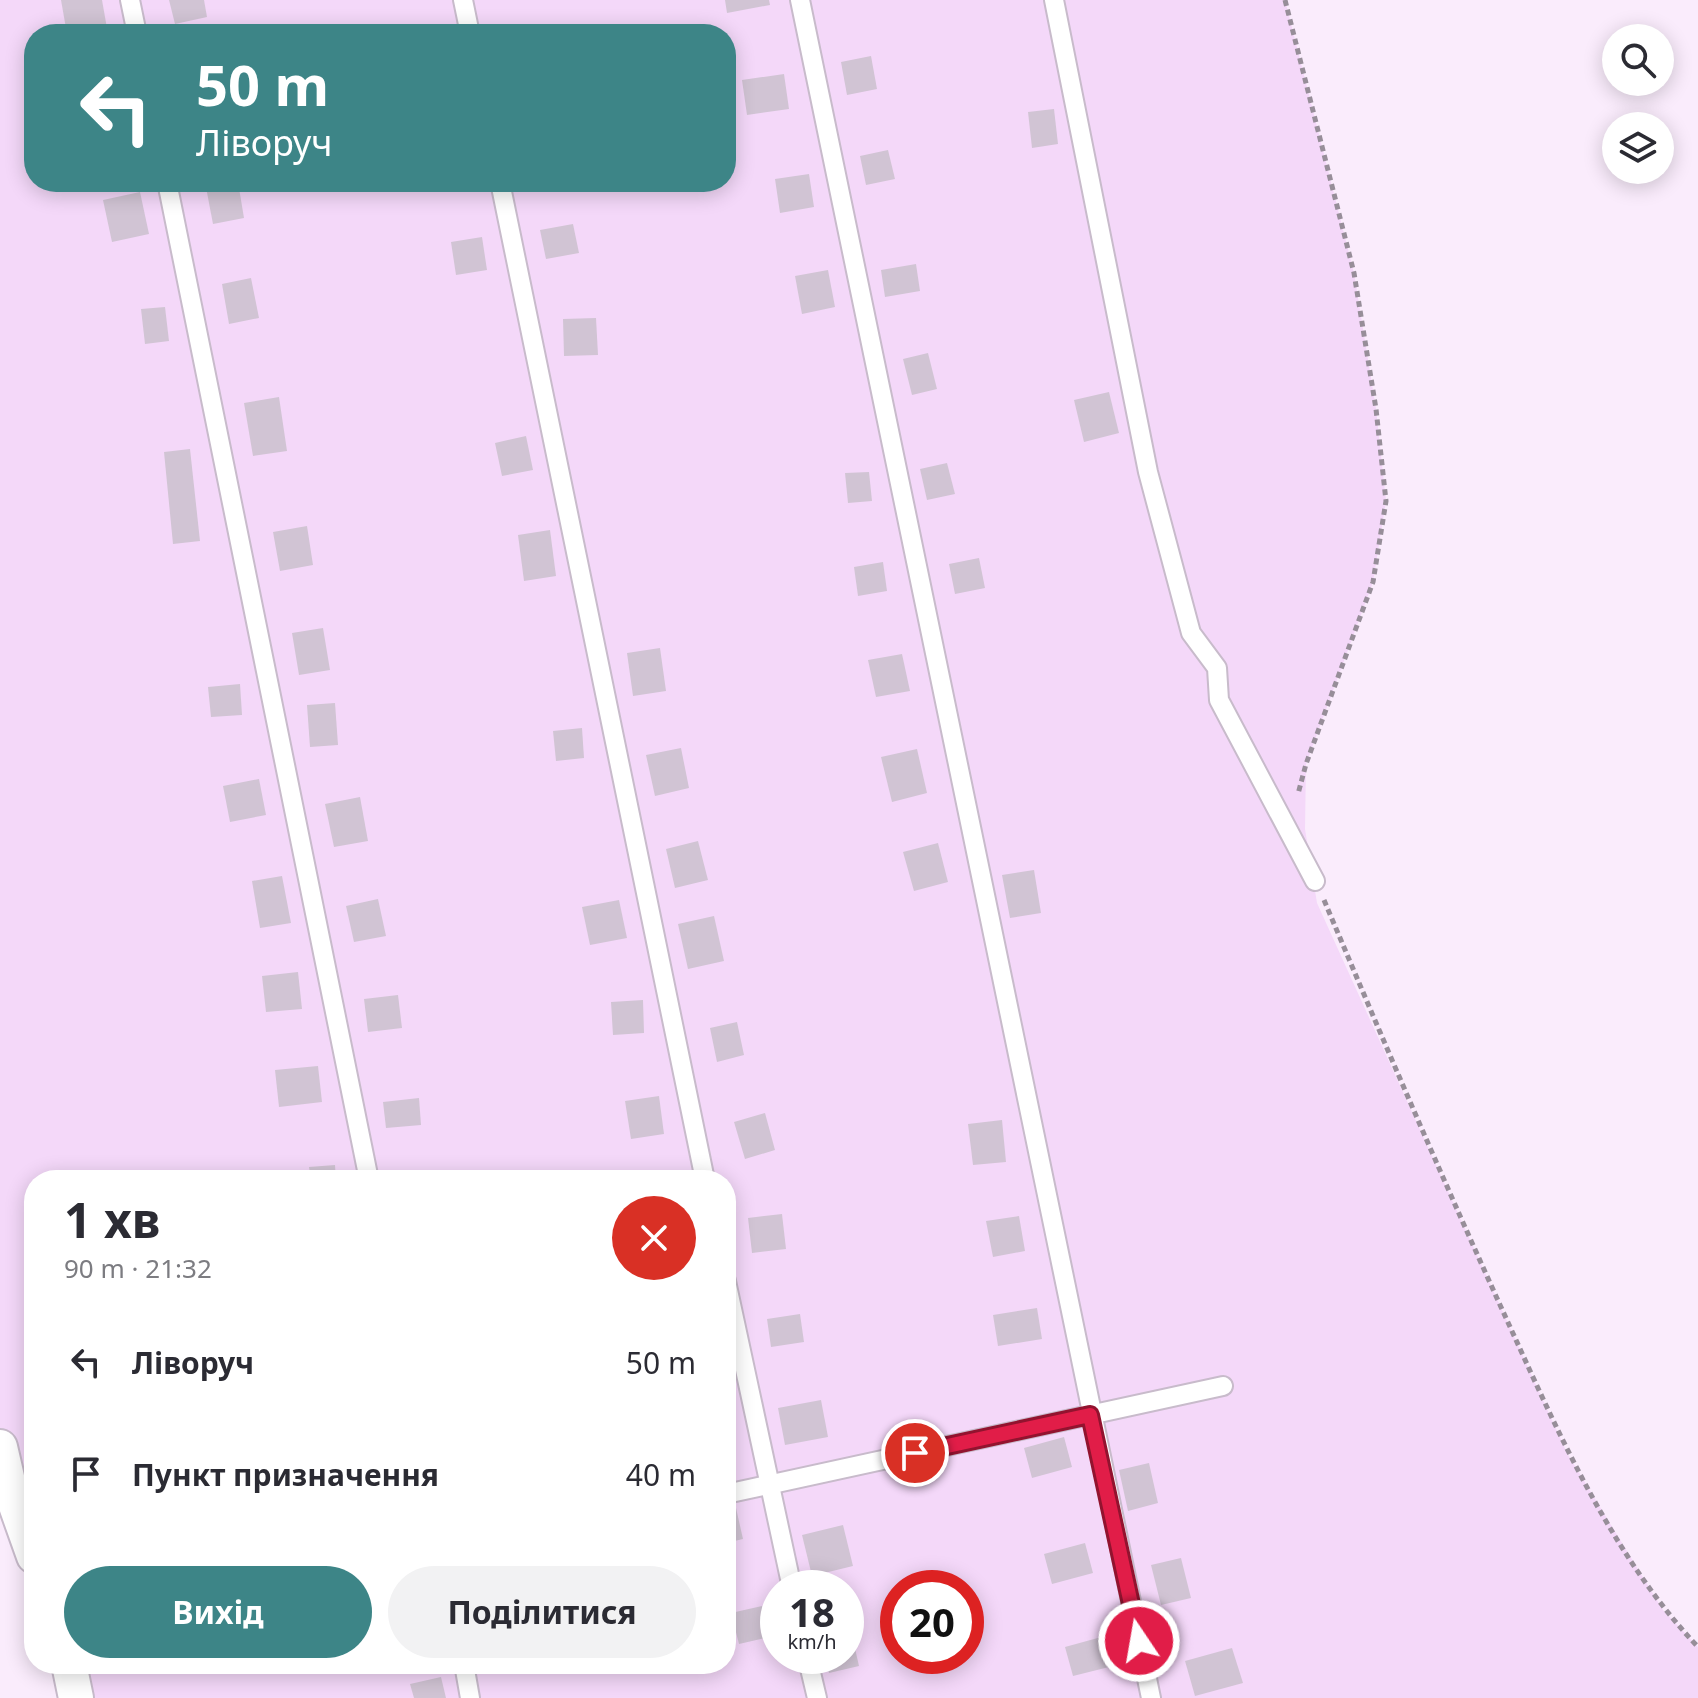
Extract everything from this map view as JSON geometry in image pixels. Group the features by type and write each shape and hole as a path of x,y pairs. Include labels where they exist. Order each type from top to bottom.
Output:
{"street":[{"path":"0,1447 9,1486 24,1528"},
{"path":"71,1674 76,1698"}],"lane":[{"path":"130,0 135,24"},
{"path":"463,0 468,24"},
{"path":"800,0 1090,1415 1151,1698"},
{"path":"1054,0 1148,472 1191,633 1217,668 1219,700 1315,881"},
{"path":"169,192 367,1170"},
{"path":"502,192 703,1170"},
{"path":"736,1330 788,1570"},
{"path":"736,1492 1223,1386"},
{"path":"466,1674 470,1698"},
{"path":"811,1674 817,1698"}],"path":[{"path":"1285,0 1354,273 1376,409 1386,501 1373,582 1311,749 1297,798"},
{"path":"1315,881 1447,1190 1567,1453 1663,1610 1698,1647"}],"shaded area":[{"path":"0,0 1285,0 1354,273 1376,409 1386,501 1373,582 1306,764 1305,829 1317,903 1567,1453 1663,1610 1698,1647 1698,1698 76,1698 71,1674 736,1674 736,1170 24,1170 24,1524 0,1447"}],"building":[{"path":"61,0 102,0 106,24 65,24"},
{"path":"169,0 204,0 207,17 175,24"},
{"path":"725,0 769,0 770,5 727,13"},
{"path":"871,56 877,89 847,95 841,62"},
{"path":"784,74 789,109 747,115 742,80"},
{"path":"1054,109 1058,144 1032,148 1028,112"},
{"path":"888,150 895,179 866,185 860,156"},
{"path":"809,174 814,207 780,213 775,179"},
{"path":"140,192 149,234 112,242 103,200"},
{"path":"207,192 240,192 244,218 213,224"},
{"path":"573,224 579,253 546,259 540,230"},
{"path":"482,237 487,270 456,275 451,242"},
{"path":"916,264 920,291 885,297 881,270"},
{"path":"828,270 835,307 802,314 795,276"},
{"path":"251,278 259,318 229,324 222,284"},
{"path":"165,307 169,341 145,344 141,309"},
{"path":"596,318 598,355 564,356 563,319"},
{"path":"928,353 937,389 912,395 903,359"},
{"path":"1109,392 1119,433 1084,442 1074,400"},
{"path":"279,397 287,451 253,456 244,403"},
{"path":"526,436 533,470 502,476 495,443"},
{"path":"190,449 200,541 173,544 164,452"},
{"path":"947,463 955,494 927,500 920,469"},
{"path":"869,472 872,501 848,503 845,473"},
{"path":"307,526 313,565 280,571 273,532"},
{"path":"550,530 556,576 524,581 518,535"},
{"path":"979,558 985,588 955,594 949,564"},
{"path":"883,562 887,591 858,596 854,567"},
{"path":"323,628 330,670 299,675 292,633"},
{"path":"660,648 666,691 633,696 627,653"},
{"path":"902,654 910,691 876,697 868,660"},
{"path":"240,684 242,715 211,717 208,687"},
{"path":"335,703 338,745 310,747 307,705"},
{"path":"582,728 584,758 556,761 553,731"},
{"path":"681,748 689,788 655,796 646,755"},
{"path":"917,749 927,793 892,802 881,757"},
{"path":"259,779 266,815 230,822 223,786"},
{"path":"360,797 368,841 334,847 325,804"},
{"path":"698,841 708,880 675,888 666,849"},
{"path":"938,843 948,882 914,891 903,852"},
{"path":"1034,870 1041,913 1010,918 1002,875"},
{"path":"282,876 291,923 260,928 252,881"},
{"path":"378,899 386,936 354,942 346,906"},
{"path":"619,900 627,938 590,945 582,907"},
{"path":"714,916 724,961 688,969 678,924"},
{"path":"298,972 302,1009 266,1012 262,976"},
{"path":"398,995 402,1028 368,1032 364,999"},
{"path":"643,1000 644,1033 613,1035 611,1002"},
{"path":"737,1022 744,1055 717,1062 710,1028"},
{"path":"318,1066 322,1102 279,1107 275,1070"},
{"path":"659,1096 664,1134 631,1139 625,1101"},
{"path":"419,1098 421,1125 386,1128 383,1102"},
{"path":"765,1113 775,1150 745,1159 734,1122"},
{"path":"1002,1120 1006,1162 973,1165 968,1124"},
{"path":"335,1165 335,1170 309,1170 309,1167"},
{"path":"782,1214 786,1249 752,1253 748,1218"},
{"path":"1019,1216 1025,1251 993,1257 986,1221"},
{"path":"1037,1308 1042,1339 998,1346 993,1315"},
{"path":"800,1314 804,1342 771,1347 767,1319"},
{"path":"821,1400 828,1437 785,1445 778,1408"},
{"path":"1064,1437 1072,1467 1032,1478 1024,1448"},
{"path":"1149,1463 1158,1503 1128,1511 1119,1470"},
{"path":"736,1508 743,1539 736,1541"},
{"path":"843,1525 853,1566 837,1570 811,1570 802,1535"},
{"path":"1085,1543 1093,1573 1052,1584 1044,1554"},
{"path":"1181,1558 1191,1598 1161,1605 1151,1565"},
{"path":"760,1606 760,1639 739,1644 736,1612"},
{"path":"1105,1636 1113,1666 1073,1676 1065,1647"},
{"path":"1232,1648 1243,1683 1195,1696 1185,1661"},
{"path":"441,1677 446,1698 414,1698 410,1684"}],"route":[{"path":"915,1453 1090,1415 1139,1641"}]}
